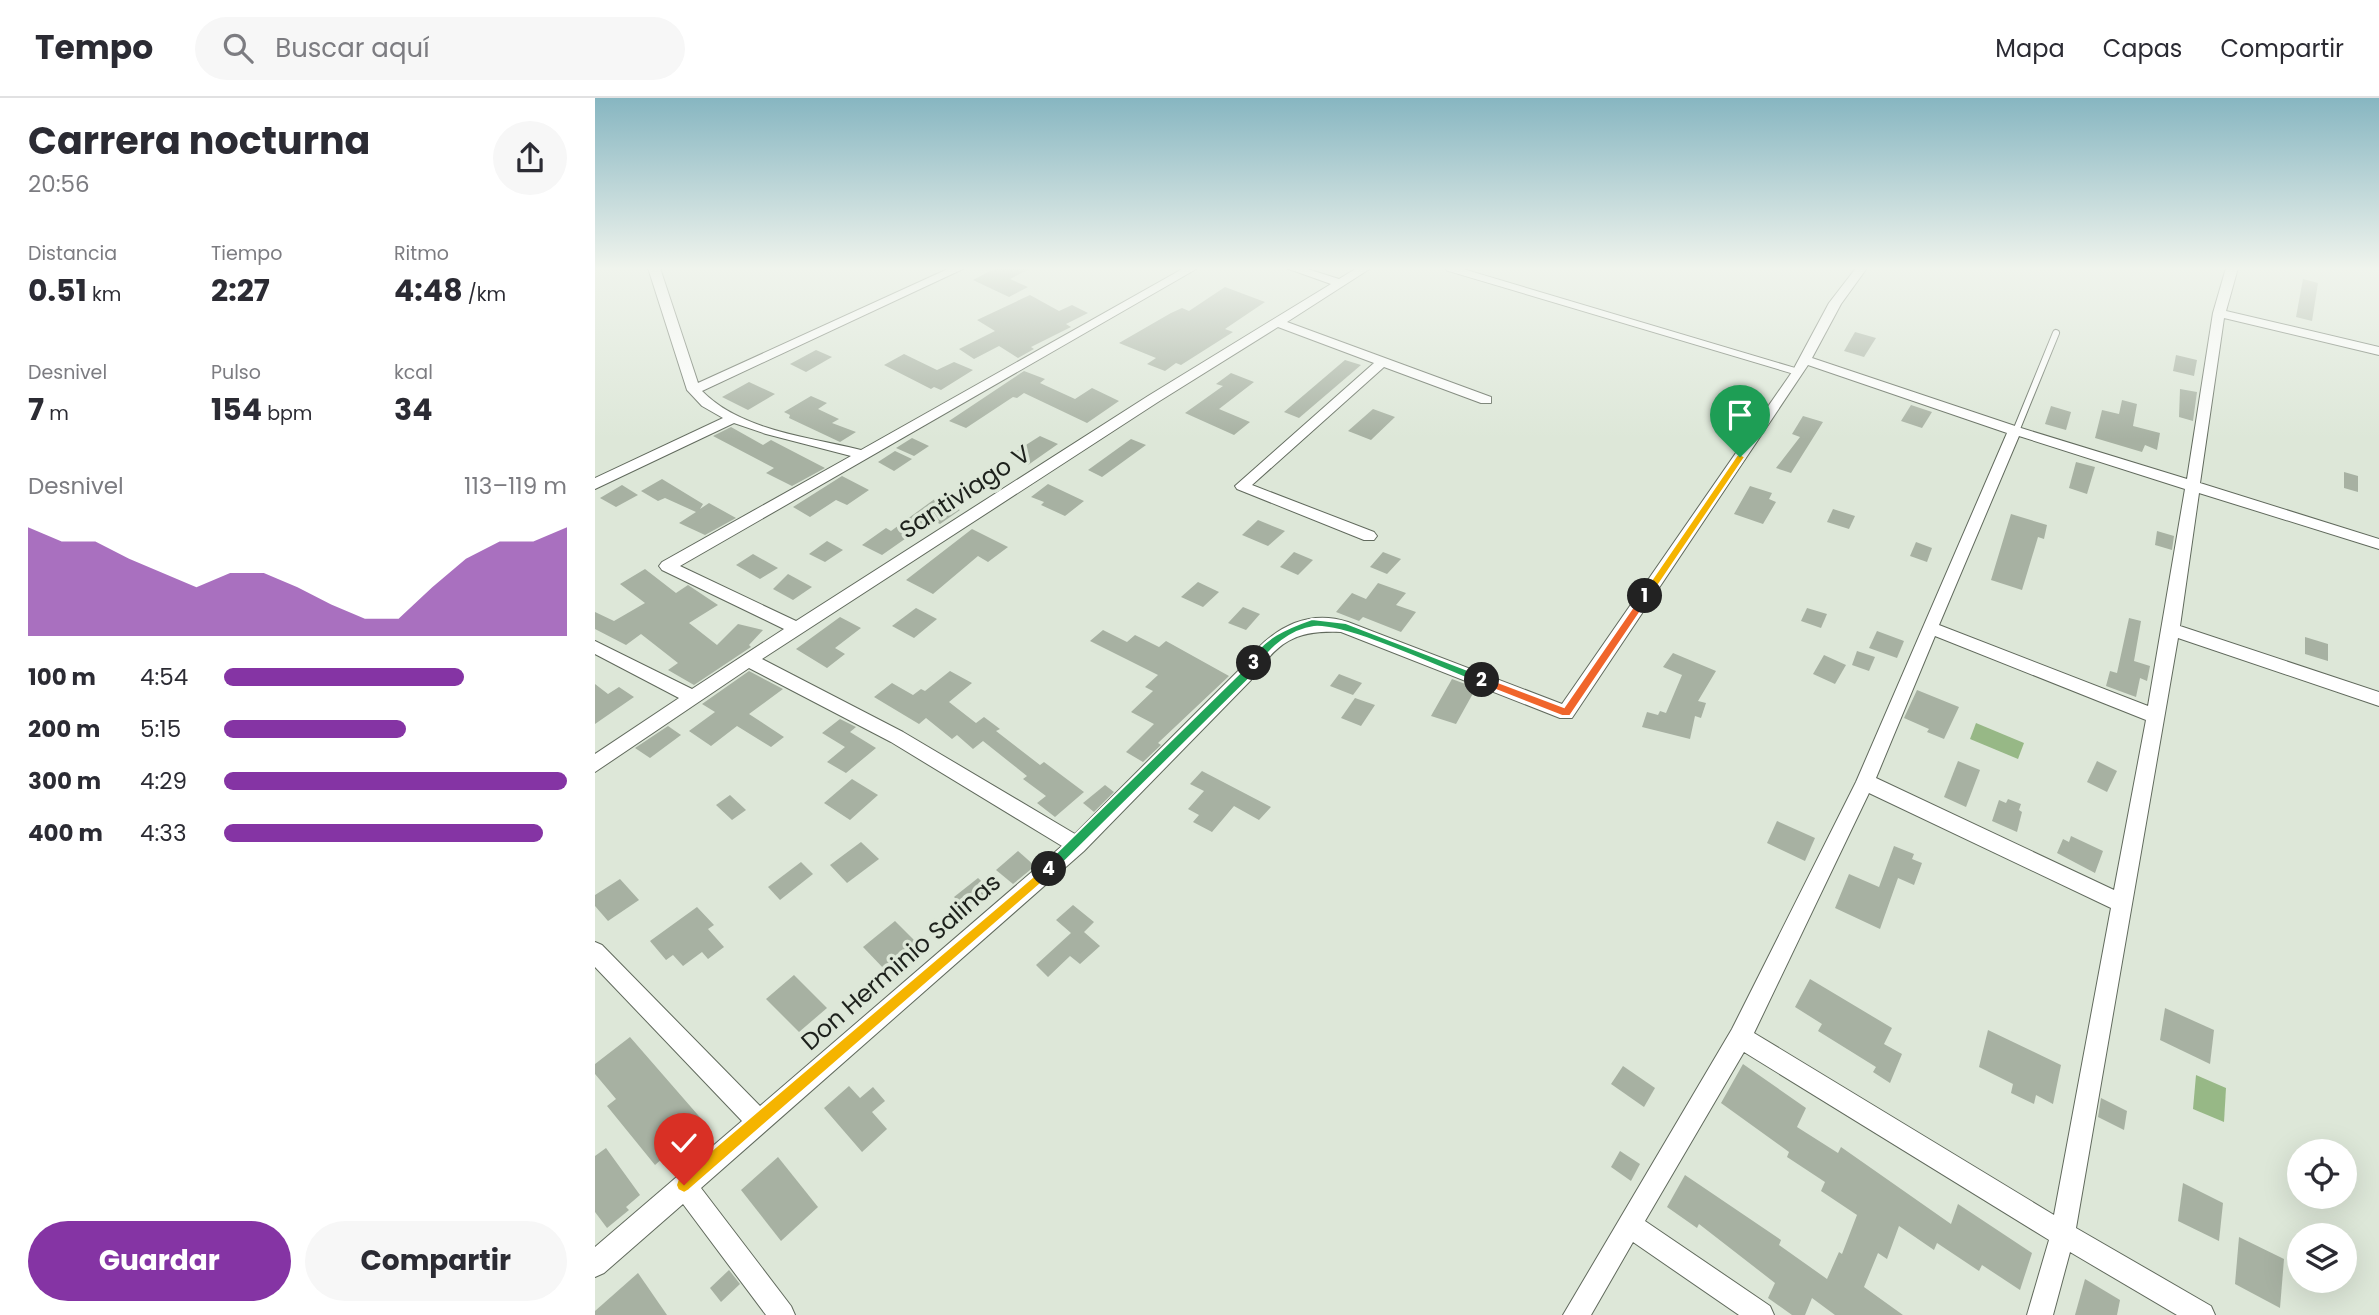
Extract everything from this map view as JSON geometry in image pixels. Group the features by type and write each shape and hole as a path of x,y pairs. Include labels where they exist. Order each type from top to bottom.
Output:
{"street":[{"path":"673,325 694,390 702,402 732,419 861,454"},
{"path":"694,390 836,325"},
{"path":"797,628 667,566 1092,325"},
{"name":"Santiviago V","path":"595,764 797,628 1153,399 1275,325"},
{"path":"1283,325 1486,400"},
{"path":"1824,325 1802,366 2379,544"},
{"path":"2040,1315 2063,1234 2171,629 2195,486 2217,325"},
{"path":"2269,325 2379,351"},
{"path":"1369,536 1242,486 1382,362"},
{"name":"Don Herminio Salinas","path":"595,1264 1077,845 1245,676 1262,651 1282,635 1312,623 1342,626 1566,713 1802,366"},
{"path":"595,484 732,419"},
{"path":"1576,1315 1740,1037 1865,782 2009,440 2016,431"},
{"path":"1931,628 2155,716"},
{"path":"2171,629 2379,699"},
{"path":"595,647 693,697"},
{"path":"748,660 897,737 1077,845"},
{"path":"1865,782 2122,904"},
{"path":"595,952 758,1121"},
{"path":"1740,1037 2063,1234 2202,1315"},
{"path":"684,1185 782,1315"},
{"path":"1630,1225 1761,1315"}],"lane":[{"path":"1654,325 1802,366"},
{"path":"2016,431 2056,333"}],"shaded area":[{"path":"1976,723 2024,743 2018,759 1970,739"},
{"path":"2196,1075 2226,1088 2224,1122 2193,1109"}],"building":[{"path":"985,325 1067,325 1071,327 1031,347 1034,349 1018,358 999,346 974,359 959,349 995,331"},
{"path":"1151,325 1231,325 1225,329 1233,332 1181,365 1176,363 1165,371 1147,364 1156,358 1119,343"},
{"path":"1855,332 1876,338 1864,357 1844,351"},
{"path":"816,350 832,357 806,372 790,364"},
{"path":"904,354 937,370 954,362 973,370 941,390 934,387 931,389 884,365"},
{"path":"2176,355 2197,360 2194,376 2173,371"},
{"path":"1345,360 1361,365 1299,418 1284,412"},
{"path":"1024,371 1045,379 1040,383 1075,399 1092,388 1119,401 1087,423 1024,393 1017,398 1013,397 966,428 949,421"},
{"path":"1231,373 1254,382 1219,409 1250,422 1234,435 1185,413 1223,386 1216,384"},
{"path":"749,382 775,394 748,410 722,397"},
{"path":"2180,389 2197,392 2193,421 2179,417"},
{"path":"811,396 827,403 818,409 839,419 832,423 856,432 840,442 789,418 790,415 784,412"},
{"path":"2122,400 2137,404 2133,426 2160,433 2157,450 2145,445 2142,452 2095,438 2102,410 2119,414"},
{"path":"1911,405 1932,412 1922,428 1901,421"},
{"path":"2051,406 2071,412 2066,430 2045,424"},
{"path":"1373,409 1395,417 1371,440 1348,431"},
{"path":"1803,416 1823,422 1791,473 1776,468 1800,437 1792,434"},
{"path":"731,427 763,445 771,440 825,468 792,486 766,473 774,468 713,436"},
{"path":"1040,436 1058,444 1028,465 1010,455"},
{"path":"912,438 929,446 914,456 896,448"},
{"path":"1131,439 1146,445 1102,477 1088,470"},
{"path":"895,451 912,459 894,471 878,462"},
{"path":"2076,462 2095,467 2087,494 2069,488"},
{"path":"2344,472 2358,476 2358,492 2344,488"},
{"path":"842,476 869,490 847,505 836,500 810,517 793,507"},
{"path":"662,479 703,504 700,509 709,503 736,518 705,535 679,523 696,512 665,498 658,501 641,491"},
{"path":"1048,484 1084,501 1065,516 1041,505 1044,502 1031,497"},
{"path":"622,485 638,495 616,507 600,498"},
{"path":"1750,486 1772,493 1769,499 1776,502 1763,524 1734,514"},
{"path":"936,498 960,510 940,524 932,520 882,555 862,545 886,528 891,531"},
{"path":"1833,509 1855,516 1849,529 1827,522"},
{"path":"2011,514 2047,525 2044,539 2038,537 2022,590 1991,580"},
{"path":"1258,520 1285,531 1268,546 1242,535"},
{"path":"972,529 1008,547 988,562 978,556 933,594 906,580"},
{"path":"2157,531 2174,536 2172,550 2155,545"},
{"path":"827,541 843,550 825,562 809,554"},
{"path":"1916,542 1932,548 1927,562 1910,556"},
{"path":"1294,552 1313,560 1298,575 1280,567"},
{"path":"1383,552 1401,559 1387,574 1370,567"},
{"path":"753,554 778,568 760,579 736,565"},
{"path":"645,569 676,593 688,585 718,605 689,623 717,645 738,624 763,630 749,645 751,647 694,685 668,670 678,663 641,634 626,645 595,629 595,612 614,621 645,603 620,584"},
{"path":"788,574 812,587 793,600 773,589"},
{"path":"1198,582 1219,592 1203,607 1181,597"},
{"path":"1378,583 1406,593 1396,605 1416,612 1401,632 1363,617 1359,621 1336,612 1352,593 1366,599"},
{"path":"1243,607 1260,614 1246,630 1228,623"},
{"path":"916,608 937,619 914,638 892,626"},
{"path":"1807,608 1827,614 1821,628 1801,621"},
{"path":"840,617 861,628 835,648 845,654 827,668 796,649"},
{"path":"2129,618 2141,621 2134,661 2150,666 2147,681 2140,678 2136,697 2106,686 2110,671 2117,673"},
{"path":"1103,630 1127,642 1135,635 1159,647 1166,641 1229,676 1158,743 1161,745 1143,762 1126,752 1154,724 1131,712 1153,691 1145,687 1158,675 1090,641"},
{"path":"1877,631 1904,641 1897,658 1869,648"},
{"path":"2305,637 2328,644 2328,661 2305,654"},
{"path":"1857,651 1875,657 1869,671 1852,665"},
{"path":"1673,653 1716,671 1698,701 1706,703 1701,718 1695,716 1690,739 1642,727 1647,712 1658,715 1660,711 1666,713 1682,675 1663,667"},
{"path":"1824,655 1846,665 1835,684 1813,674"},
{"path":"749,671 783,689 749,714 784,737 771,747 737,726 711,746 689,731 715,712 702,704"},
{"path":"950,671 972,683 949,702 976,723 984,717 1000,729 996,731 1040,765 1044,762 1084,792 1055,817 1037,803 1046,796 1023,779 1027,776 983,741 973,749 957,735 952,739 926,718 919,724 874,697 892,683 913,695 921,689 925,691"},
{"path":"1339,674 1362,683 1353,695 1330,686"},
{"path":"1452,679 1476,688 1456,724 1431,716"},
{"path":"595,684 608,694 619,687 634,697 595,724"},
{"path":"1917,690 1959,707 1944,739 1904,718"},
{"path":"1355,698 1375,705 1361,726 1341,718"},
{"path":"840,719 856,727 850,732 876,748 846,773 827,762 845,747 822,733"},
{"path":"668,726 681,735 650,758 635,748"},
{"path":"1958,761 1980,770 1966,807 1944,797"},
{"path":"2097,761 2117,771 2107,792 2087,782"},
{"path":"1202,771 1271,807 1259,820 1234,806 1212,832 1193,822 1199,815 1188,809 1204,791 1190,784"},
{"path":"852,779 878,795 850,820 824,803"},
{"path":"1105,785 1114,792 1094,812 1083,803"},
{"path":"730,795 746,810 732,820 716,805"},
{"path":"2008,799 2021,804 2019,810 2022,812 2017,832 1992,821 1999,800 2006,803"},
{"path":"1777,821 1815,838 1805,861 1767,843"},
{"path":"2071,836 2103,851 2095,873 2057,853 2063,839 2069,842"},
{"path":"861,842 879,859 847,883 830,865"},
{"path":"1894,846 1914,854 1912,859 1922,863 1914,885 1898,878 1880,929 1835,908 1849,874 1879,887"},
{"path":"1018,851 1035,866 1013,884 996,870"},
{"path":"801,862 813,874 780,900 768,887"},
{"path":"978,878 990,889 966,909 954,897"},
{"path":"620,879 639,900 608,921 595,906 595,895"},
{"path":"1073,905 1094,922 1084,932 1100,946 1080,964 1070,956 1048,977 1036,965 1071,933 1056,920"},
{"path":"697,907 714,925 708,929 724,947 708,959 702,952 683,966 673,955 666,960 650,941"},
{"path":"895,921 919,945 887,972 863,947"},
{"path":"794,975 827,1008 799,1032 766,999"},
{"path":"1810,979 1892,1028 1884,1044 1902,1054 1890,1083 1873,1072 1876,1067 1818,1031 1822,1024 1795,1007"},
{"path":"2165,1008 2214,1030 2210,1064 2160,1040"},
{"path":"1988,1030 2061,1065 2053,1104 2036,1095 2034,1104 2011,1093 2013,1084 1979,1067"},
{"path":"630,1037 704,1122 655,1165 607,1106 616,1099 595,1074 595,1064"},
{"path":"1743,1064 1806,1108 1797,1127 1838,1153 1841,1147 1951,1224 1958,1204 2032,1253 2020,1290 1982,1265 1979,1271 1937,1243 1934,1250 1899,1226 1887,1259 1878,1253 1864,1287 1903,1315 1835,1315 1812,1298 1805,1315 1792,1315 1768,1298 1775,1283 1699,1224 1697,1228 1667,1207 1685,1175 1781,1240 1779,1245 1827,1279 1839,1252 1842,1254 1857,1215 1821,1191 1825,1182 1787,1157 1789,1152 1721,1103"},
{"path":"1623,1066 1655,1088 1644,1107 1611,1084"},
{"path":"849,1086 860,1098 873,1087 885,1101 872,1112 887,1129 862,1152 824,1108"},
{"path":"2101,1098 2127,1111 2124,1130 2098,1117"},
{"path":"606,1148 640,1195 626,1207 629,1210 607,1228 595,1212 595,1156"},
{"path":"1620,1151 1640,1164 1631,1181 1611,1167"},
{"path":"778,1157 818,1207 781,1241 741,1190"},
{"path":"2183,1183 2223,1203 2219,1241 2178,1221"},
{"path":"2239,1237 2284,1259 2280,1308 2235,1284"},
{"path":"729,1270 740,1284 721,1302 710,1288"},
{"path":"638,1273 667,1315 595,1315 595,1311"},
{"path":"2085,1279 2120,1300 2117,1315 2075,1315"}],"route":[{"path":"684,1185 1077,845 1245,676 1262,651 1282,635 1312,623 1342,626 1566,713 1740,457"}]}
